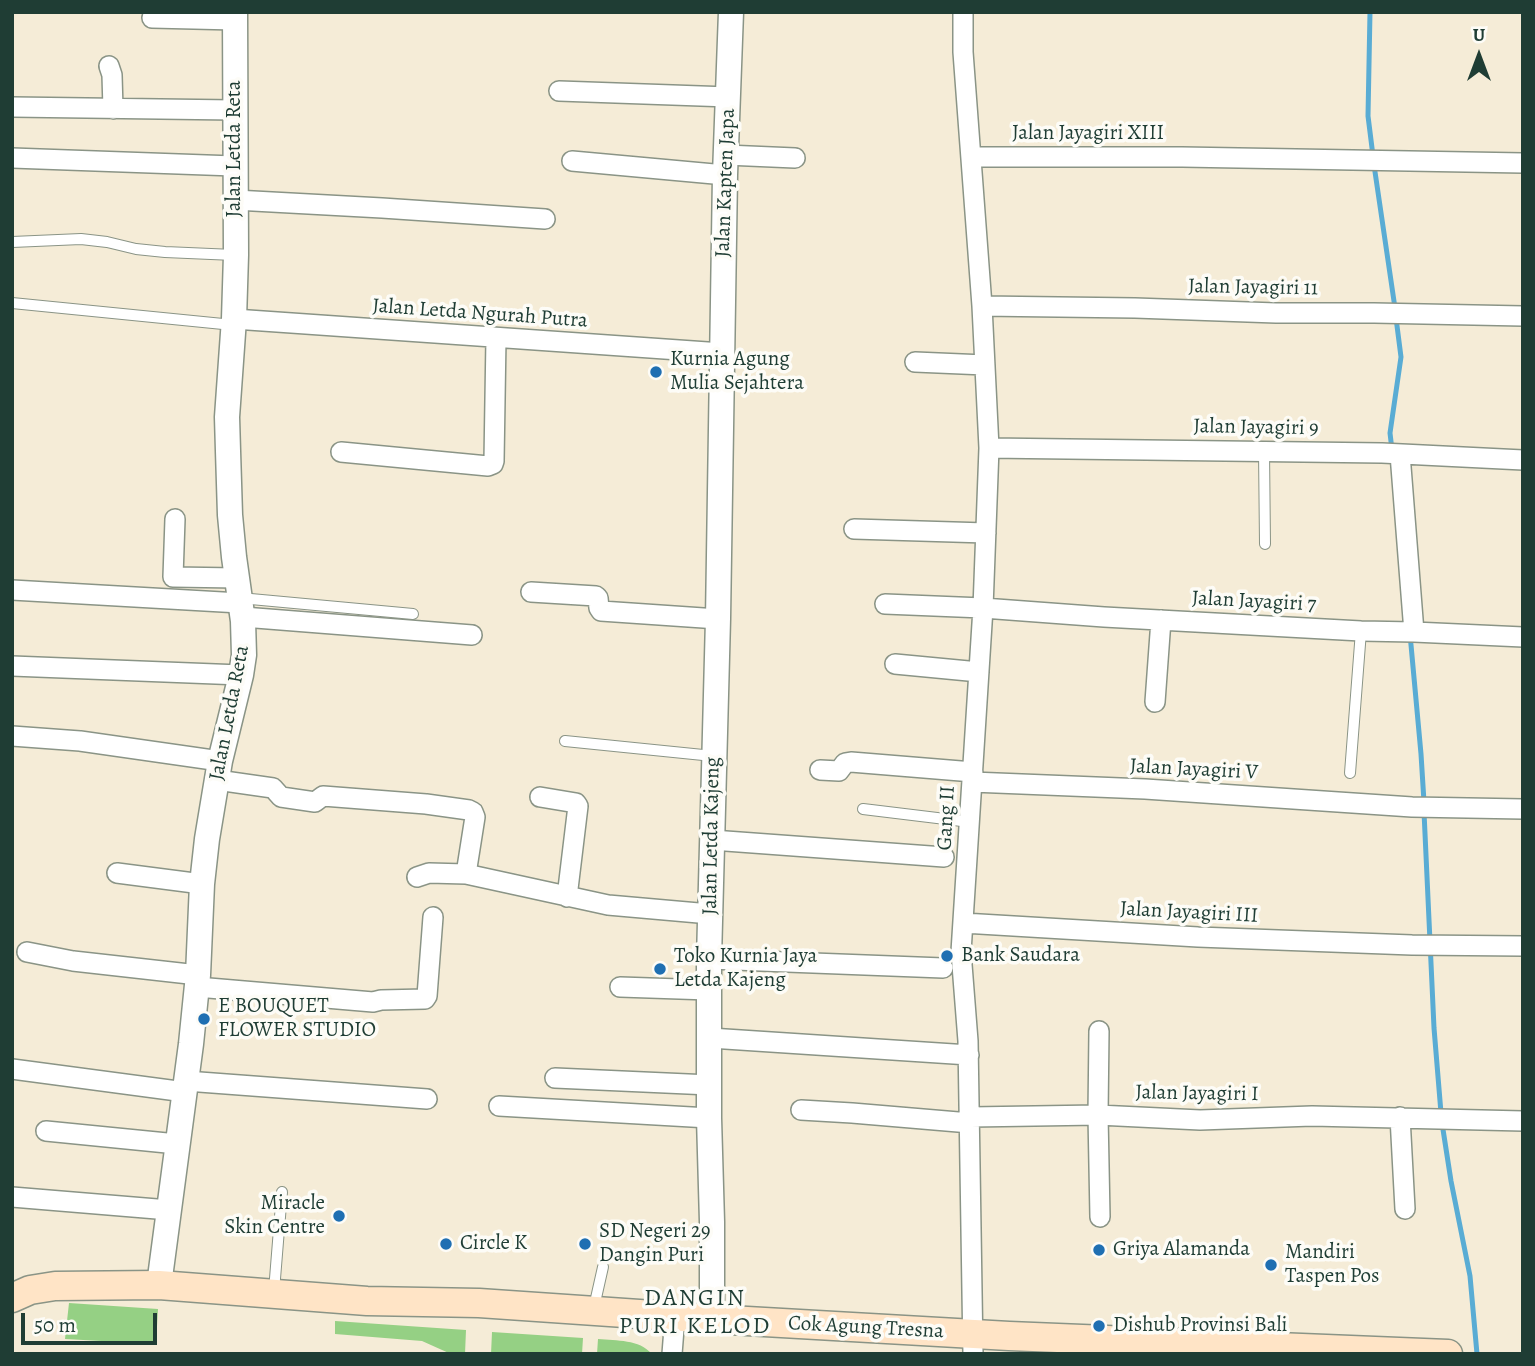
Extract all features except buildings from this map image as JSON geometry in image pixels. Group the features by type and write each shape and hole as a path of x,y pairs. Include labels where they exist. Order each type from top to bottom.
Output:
{"main road":[{"name":"Cok Agung Tresna","path":"12,1298 30,1290 55,1286 159,1285 367,1301 479,1303 676,1316 973,1344 1448,1354"}],"street":[{"name":"Jalan Kapten Japa","path":"722,353 730,12"},
{"path":"963,12 963,52 982,306"},
{"path":"152,18 235,16"},
{"name":"Jalan Letda Reta","path":"159,1285 186,1087 208,829 218,770 241,675 245,637 230,515 228,440 236,255 235,16"},
{"path":"109,66 112,75 113,110"},
{"path":"559,91 729,97"},
{"path":"12,107 234,110"},
{"name":"Jalan Jayagiri XIII","path":"971,157 1182,157 1523,163"},
{"path":"572,161 725,165 795,158"},
{"path":"12,159 234,166"},
{"path":"235,200 545,219"},
{"name":"Jalan Jayagiri 11","path":"982,306 1523,316"},
{"name":"Gang II","path":"973,1344 969,1055 961,952 984,608 989,448 982,306"},
{"name":"Jalan Letda Ngurah Putra","path":"234,322 722,353"},
{"path":"341,452 488,466 492,464 496,338"},
{"name":"Jalan Letda Kajeng","path":"712,1319 709,959 722,353"},
{"path":"915,362 985,365"},
{"name":"Jalan Jayagiri 9","path":"989,448 1394,453 1523,460"},
{"path":"1394,453 1413,632"},
{"path":"175,519 164,576 240,599"},
{"path":"854,529 986,533"},
{"path":"12,590 240,599 472,635"},
{"path":"531,592 596,596 601,611 718,619"},
{"name":"Jalan Jayagiri 7","path":"885,604 1361,631 1523,637"},
{"path":"1155,702 1161,620"},
{"path":"895,664 979,672"},
{"path":"12,666 241,675"},
{"path":"12,736 80,741 218,770 273,788 281,797 315,802 323,796 469,810 475,817 466,874"},
{"name":"Jalan Jayagiri V","path":"820,770 839,771 845,763 851,762 972,777 1412,807 1523,809"},
{"path":"540,797 576,803 578,806 567,897"},
{"path":"712,841 944,857"},
{"path":"117,873 202,884"},
{"path":"417,877 429,873 466,874 608,905 710,914"},
{"path":"27,952 197,981 373,1002 425,999 433,917"},
{"name":"Jalan Jayagiri III","path":"963,923 1198,937 1523,946"},
{"path":"709,959 943,968"},
{"path":"620,987 709,990"},
{"path":"1099,1031 1100,1217"},
{"path":"710,1038 969,1055"},
{"path":"12,1069 186,1087 427,1099"},
{"path":"555,1078 710,1085"},
{"path":"499,1106 709,1118"},
{"name":"Jalan Jayagiri I","path":"801,1110 970,1120 1098,1115 1200,1120 1312,1116 1523,1121"},
{"path":"1400,1117 1405,1209"},
{"path":"46,1131 177,1144"},
{"path":"12,1197 169,1210"},
{"path":"672,1354 676,1316"}],"lane":[{"path":"12,242 81,239 145,250 236,255"},
{"path":"12,303 234,322"},
{"path":"1264,451 1265,544"},
{"path":"240,599 413,614"},
{"path":"1350,773 1361,631"},
{"path":"565,741 713,757"},
{"path":"863,808 970,822"},
{"path":"274,1295 282,1192"},
{"path":"593,1311 603,1267"}],"green space":[{"path":"69,1303 158,1309 156,1344 65,1339"},
{"path":"335,1321 466,1330 465,1354 451,1354 422,1341 335,1334"},
{"path":"492,1332 583,1338 582,1354 491,1354"},
{"path":"598,1339 634,1343 652,1354 597,1354"}],"waterway":[{"path":"1370,12 1368,116 1373,156"},
{"path":"1374,165 1395,308"},
{"path":"1392,450 1390,433 1401,357 1396,318"},
{"path":"1410,634 1424,802"},
{"path":"1424,812 1434,1028 1441,1113"},
{"path":"1442,1123 1470,1276 1477,1354"}],"place":[{"name":"Kurnia Agung Mulia Sejahtera","path":"656,372"},
{"name":"Bank Saudara","path":"947,956"},
{"name":"Toko Kurnia Jaya Letda Kajeng","path":"660,969"},
{"name":"E BOUQUET FLOWER STUDIO","path":"204,1019"},
{"name":"Miracle Skin Centre","path":"339,1216"},
{"name":"Circle K","path":"446,1244"},
{"name":"SD Negeri 29 Dangin Puri","path":"585,1244"},
{"name":"Griya Alamanda","path":"1099,1250"},
{"name":"Mandiri Taspen Pos","path":"1271,1265"},
{"name":"Dishub Provinsi Bali","path":"1099,1326"}],"district":[{"name":"DANGIN PURI KELOD","path":"695,1313"}]}
